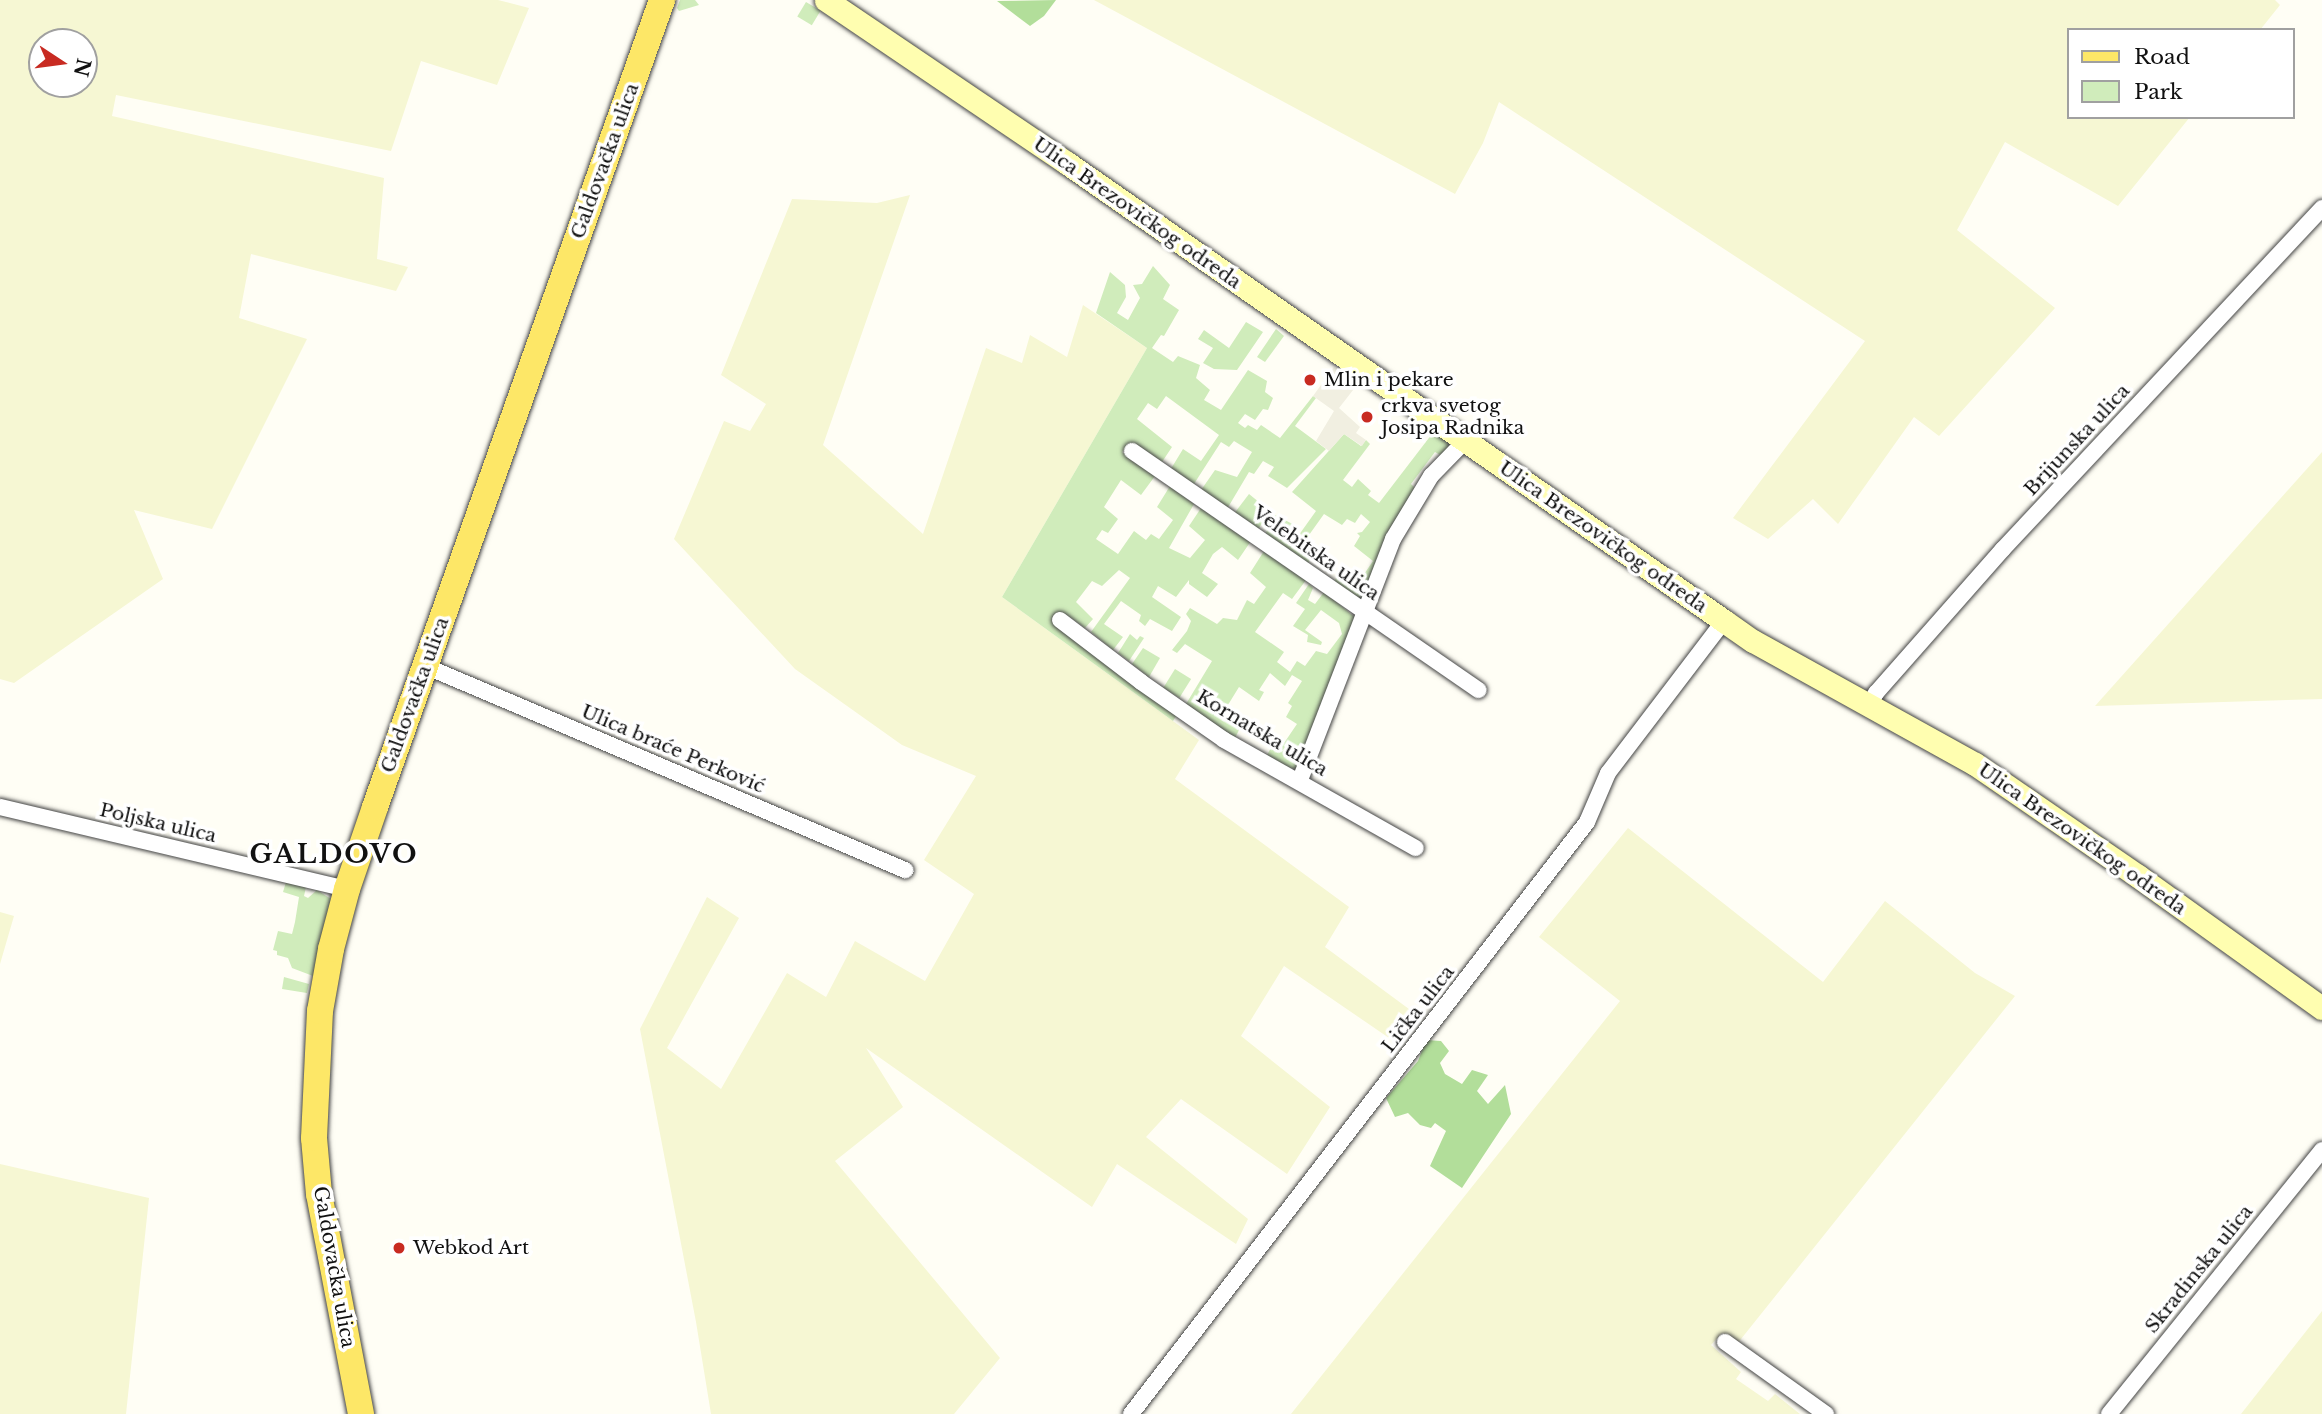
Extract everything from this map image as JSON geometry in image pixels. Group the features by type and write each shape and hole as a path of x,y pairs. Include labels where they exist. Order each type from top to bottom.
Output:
{"main road":[{"name":"Galdovačka ulica","path":"362,1414 319,1194 314,1138 320,1011 331,949 347,889 662,0"},
{"name":"Ulica Brezovičkog odreda","path":"826,0 1067,163 1724,621 1975,764 2138,876 2322,1008"}],"street":[{"name":"Brijunska ulica","path":"1869,706 1876,693 2003,549 2322,208"},
{"path":"1300,780 1349,649 1366,613 1376,576 1413,503 1431,476 1465,441"},
{"name":"Velebitska ulica","path":"1132,451 1478,690"},
{"name":"Kornatska ulica","path":"1060,620 1141,682 1224,740 1300,780 1416,848"},
{"name":"Lička ulica","path":"1131,1414 1587,822 1608,773 1724,621"},
{"name":"Ulica braće Perković","path":"425,666 905,870"},
{"name":"Poljska ulica","path":"0,807 347,889"},
{"name":"Skradinska ulica","path":"2109,1414 2322,1150"},
{"path":"1725,1342 1826,1414"}],"green space":[{"path":"0,0 498,0 529,8 497,85 421,61 391,151 116,95 112,116 384,178 377,259 408,267 396,291 251,254 239,318 307,339 212,529 134,510 163,579 14,683 0,679"},
{"path":"680,0 695,0 699,5 679,11 677,8"},
{"path":"1056,0 1044,16 1030,26 997,1"},
{"path":"1094,0 2275,0 2280,5 2262,28 2066,28 2066,119 2188,119 2118,206 2005,142 1957,230 2055,308 1939,436 1914,417 1838,524 1813,499 1768,539 1733,518 1865,341 1499,102 1483,143 1455,194"},
{"path":"806,2 821,11 812,25 797,17"},
{"path":"910,195 823,445 923,534 986,348 1022,363 1030,335 1067,357 1083,305 1147,348 1002,597 1199,740 1175,779 1349,907 1325,947 1413,1012 1392,1040 1284,966 1241,1036 1330,1107 1287,1174 1181,1099 1146,1137 1248,1219 1236,1244 1117,1164 1092,1207 866,1048 903,1107 835,1161 1000,1358 954,1414 711,1414 640,1029 707,897 739,918 667,1048 721,1089 787,973 826,997 855,941 925,981 974,894 924,860 976,776 902,745 795,669 674,539 724,421 750,431 766,404 721,375 792,199 877,203"},
{"path":"1153,266 1170,285 1163,299 1179,310 1164,336 1161,335 1152,348 1173,362 1178,356 1200,365 1196,378 1210,390 1204,400 1221,410 1248,370 1267,381 1265,392 1273,398 1268,410 1263,409 1255,420 1245,414 1238,423 1245,428 1248,425 1257,430 1261,425 1280,438 1313,396 1316,398 1295,426 1326,449 1287,488 1268,476 1274,467 1263,461 1254,474 1249,472 1227,509 1199,493 1215,470 1237,477 1252,452 1234,441 1229,447 1221,442 1192,487 1169,472 1183,449 1201,461 1219,435 1166,396 1157,409 1148,403 1137,419 1172,447 1160,465 1131,443 1122,452 1155,476 1141,495 1121,480 1104,507 1118,519 1108,533 1102,530 1096,539 1118,554 1134,531 1146,540 1151,534 1159,539 1173,520 1157,507 1170,486 1194,504 1169,548 1190,558 1205,540 1189,526 1201,508 1251,541 1238,560 1222,547 1213,554 1202,573 1218,584 1207,597 1189,584 1189,580 1176,597 1158,586 1152,597 1181,617 1172,631 1150,619 1145,626 1139,621 1141,615 1121,601 1104,624 1123,637 1113,650 1091,632 1130,578 1119,570 1102,586 1092,581 1076,602 1093,619 1085,628 1067,615 1178,713 1173,721 1002,597 1147,348 1096,313 1110,272 1125,285 1126,297 1117,313 1128,320 1140,298 1133,285 1142,284"},
{"path":"1246,322 1263,332 1237,370 1214,369 1203,363 1213,348 1198,339 1204,330 1229,348"},
{"path":"1276,329 1284,336 1265,362 1257,357"},
{"path":"1435,430 1450,440 1451,448 1442,456 1435,452 1411,484 1419,492 1363,599 1357,600 1332,584 1341,572 1358,583 1373,561 1354,546 1360,536 1357,533 1362,532 1370,522 1361,514 1355,523 1347,519 1342,525 1324,514 1304,542 1315,551 1306,567 1286,553 1316,511 1292,492 1344,434 1361,446 1366,440 1370,444 1343,480 1352,487 1358,479 1371,491 1368,495 1379,503"},
{"path":"2322,452 2322,699 2095,706"},
{"path":"1249,494 1270,511 1257,531 1233,515"},
{"path":"1275,515 1300,528 1289,549 1264,536"},
{"path":"1264,551 1306,580 1292,599 1283,593 1255,632 1284,652 1277,662 1290,672 1297,661 1305,666 1316,651 1327,654 1342,634 1339,623 1321,610 1305,630 1322,642 1321,645 1307,642 1308,635 1293,626 1305,609 1296,603 1309,584 1313,588 1308,600 1315,604 1324,592 1356,618 1297,769 1286,767 1266,757 1274,742 1282,746 1297,724 1286,717 1292,706 1288,703 1302,681 1292,675 1285,686 1270,673 1259,690 1264,692 1259,701 1239,687 1223,713 1242,724 1235,738 1186,704 1212,661 1185,644 1177,653 1172,650 1187,631 1191,621 1186,614 1190,608 1217,624 1223,618 1237,620 1247,600 1254,604 1266,587 1250,573"},
{"path":"1130,634 1137,640 1140,636 1144,638 1129,661 1118,653"},
{"path":"1143,648 1160,658 1149,677 1132,664"},
{"path":"1175,669 1191,679 1179,698 1163,688"},
{"path":"1628,828 1823,982 1885,901 1975,973 2015,996 1737,1344 1722,1333 1711,1345 1741,1372 1736,1379 1768,1401 1775,1394 1800,1414 1291,1414 1620,1001 1539,937"},
{"path":"286,882 306,887 304,896 308,898 317,890 331,899 313,976 292,968 288,958 277,955 277,951 273,950 278,931 292,934 295,922 299,897 283,892"},
{"path":"0,912 14,916 0,964"},
{"path":"284,977 309,984 307,993 282,989"},
{"path":"1426,1040 1441,1041 1449,1051 1440,1063 1445,1074 1462,1084 1472,1070 1488,1075 1477,1091 1488,1104 1505,1085 1511,1114 1462,1188 1430,1166 1446,1131 1435,1123 1431,1128 1420,1125 1408,1113 1395,1117 1386,1098 1418,1061"},
{"path":"0,1164 149,1198 126,1414 0,1414"},
{"path":"2322,1311 2322,1414 2241,1414"}],"shaded area":[{"path":"1334,367 1357,385 1339,408 1360,427 1356,433 1366,440 1362,446 1344,434 1329,451 1316,441 1334,411 1313,396"}],"place":[{"name":"Mlin i pekare","path":"1310,380"},
{"name":"crkva svetog Josipa Radnika","path":"1367,417"},
{"name":"Webkod Art","path":"399,1248"}],"district":[{"name":"GALDOVO","path":"334,855"}]}
